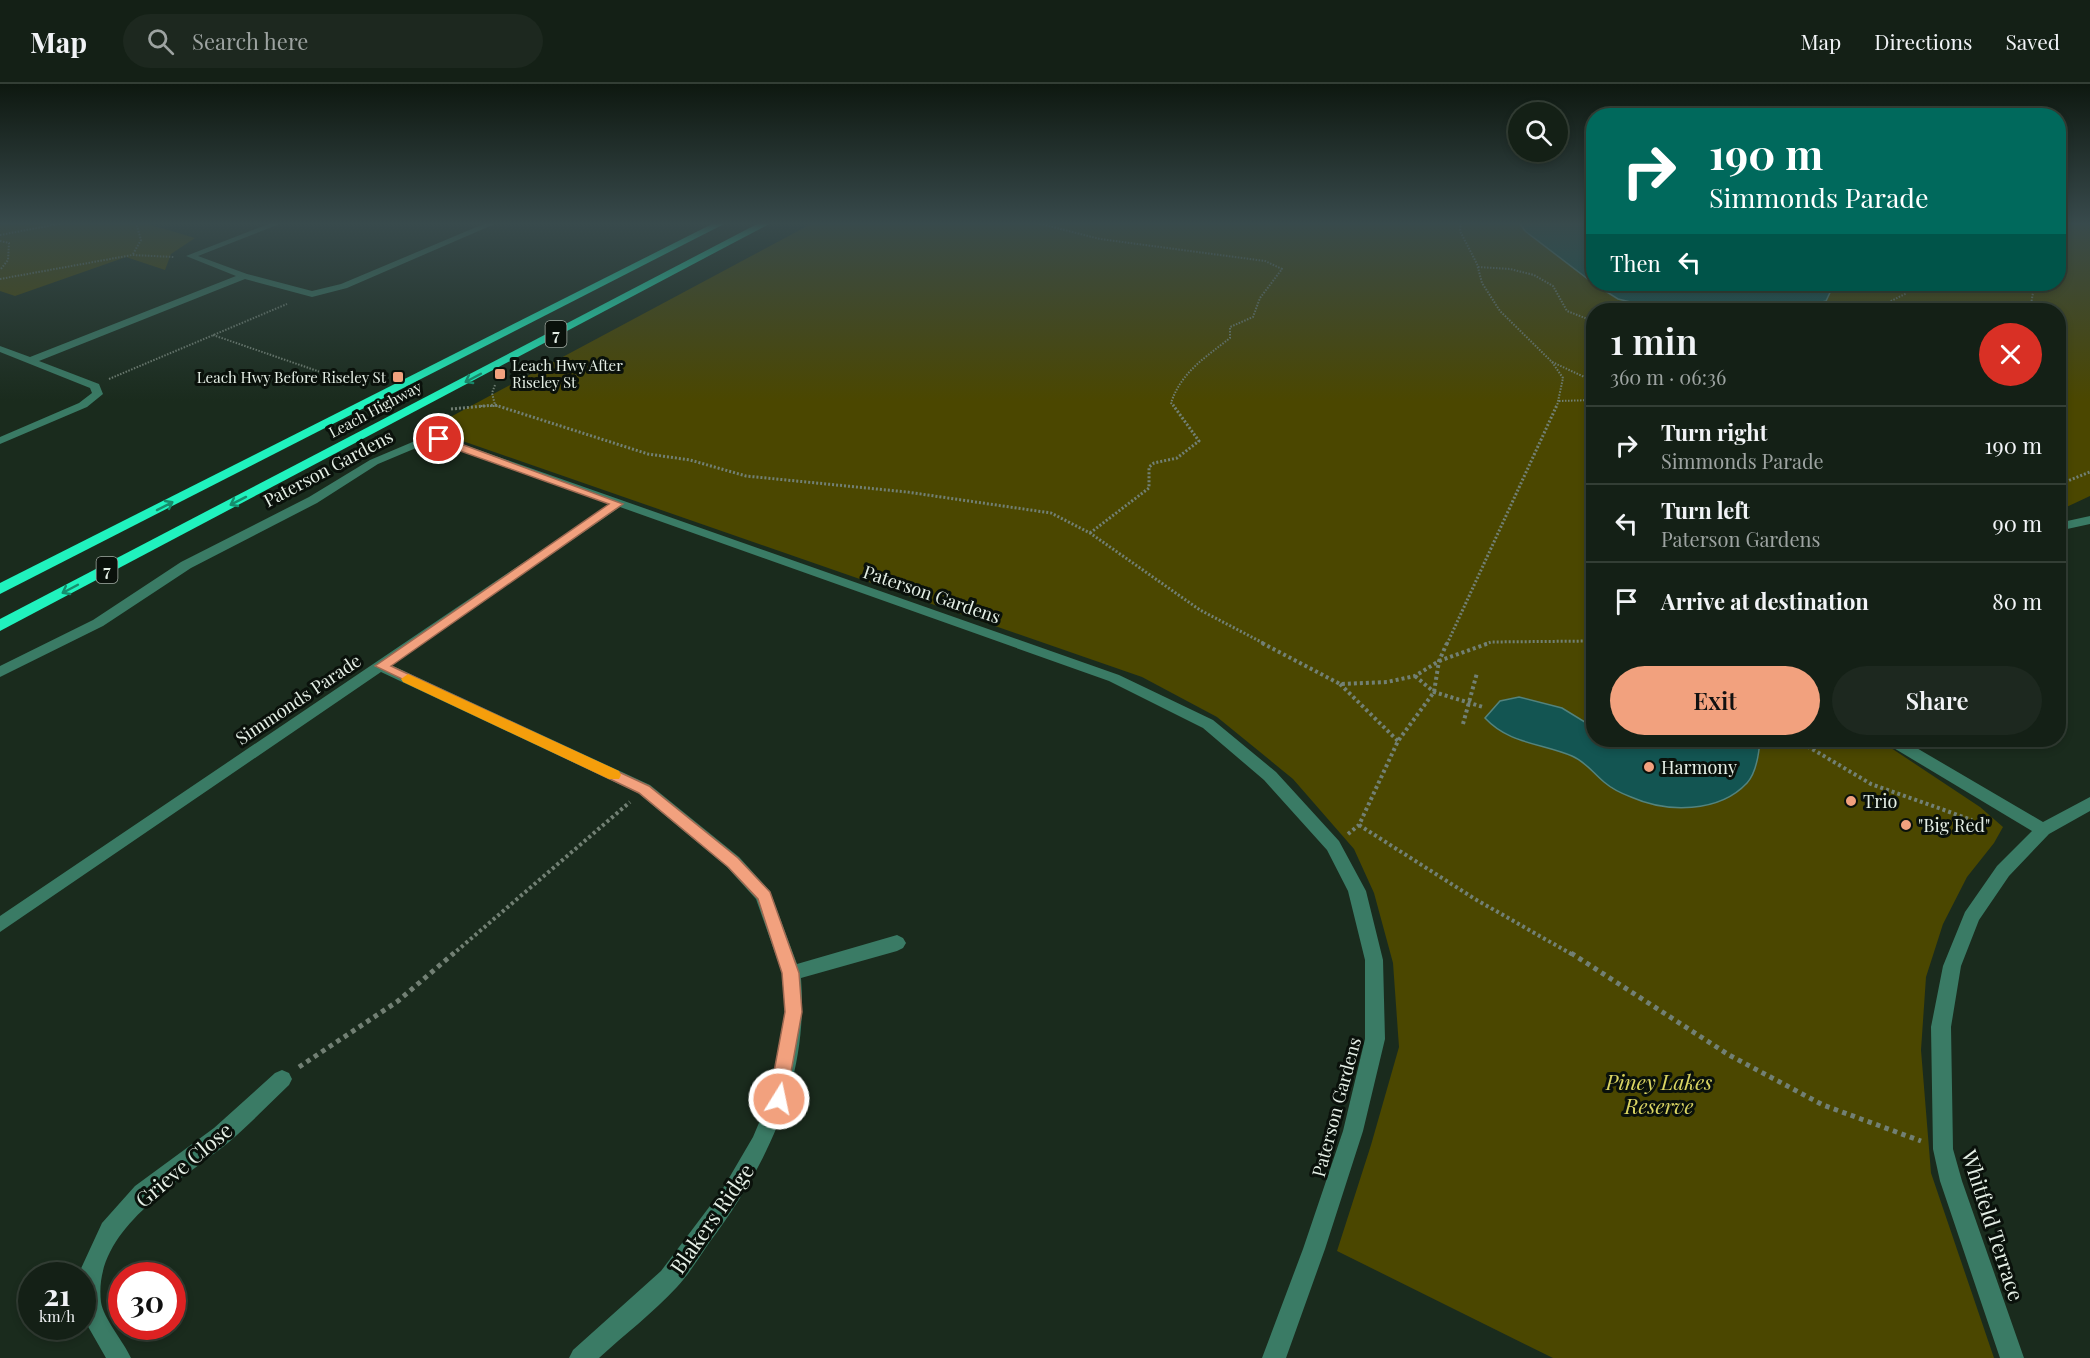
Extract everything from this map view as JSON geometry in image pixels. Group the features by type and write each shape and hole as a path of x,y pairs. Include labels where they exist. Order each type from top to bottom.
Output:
{"highway":[{"name":"Leach Highway","path":"0,589 604,282"},
{"name":"Leach Highway","path":"0,627 654,282"},
{"path":"310,432 346,445"},
{"path":"0,602 201,500 217,501 214,513"}],"street":[{"path":"31,360 228,282"},
{"path":"268,282 312,294 352,282"},
{"path":"0,349 95,386 98,394 82,405 0,441"},
{"name":"Paterson Gardens","path":"0,672 98,623 186,565 313,500 374,462 426,440 452,442 617,504 1114,678 1208,724 1270,777 1333,846 1357,891 1374,960 1375,1038 1353,1131 1314,1250 1274,1358"},
{"name":"Simmonds Parade","path":"0,925 617,504"},
{"path":"2066,525 2090,520"},
{"name":"Blakers Ridge","path":"381,666 644,789 733,862 764,896 791,973 794,1012 779,1099 760,1143 730,1198 669,1279 581,1358"},
{"path":"1904,747 2043,830"},
{"name":"Whitfeld Terrace","path":"2012,1358 1951,1181 1943,1149 1941,1028 1952,966 1971,917 2003,872 2043,830 2090,803"},
{"path":"791,973 897,943"},
{"name":"Grieve Close","path":"119,1358 90,1307 89,1275 110,1230 143,1194 221,1135 282,1078"}],"path":[{"path":"1090,533 1149,488 1151,481 1148,476 1149,467 1154,463 1177,458 1199,441 1199,438 1185,425 1184,417 1171,403 1180,378 1209,357 1217,346 1230,338 1229,331 1233,324 1253,317 1254,309 1270,282"},
{"path":"1333,846 1359,825 1398,741 1434,692 1439,661 1559,401 1563,378 1552,362 1500,311 1494,298 1482,282"},
{"path":"1544,282 1559,294 1567,311 1586,318"},
{"path":"1889,303 1905,294 1906,291"},
{"path":"95,386 312,294"},
{"path":"213,335 363,387"},
{"path":"1552,362 1586,378"},
{"path":"495,405 492,393 498,379"},
{"path":"1559,401 1586,400"},
{"path":"450,409 495,405 648,454 690,460 746,476 907,492 1052,513 1090,533 1200,610 1340,684 1398,741"},
{"path":"2066,482 2090,472"},
{"path":"1340,684 1388,682 1415,676 1439,661 1503,640 1586,641"},
{"path":"1463,724 1477,673"},
{"path":"1415,676 1434,692 1483,707"},
{"path":"1809,747 1870,784 1972,820"},
{"path":"282,1078 398,1001 644,789"},
{"path":"1359,825 1475,898 1583,960 1729,1056 1823,1105 1943,1149"}],"green space":[{"path":"0,282 54,282 15,296 0,291"},
{"name":"Piney Lakes Reserve","path":"702,282 1586,282 1586,291 2066,291 2066,282 2090,282 2090,496 2066,507 2066,303 1586,303 1586,747 1890,747 1980,807 2003,827 1994,843 1967,877 1943,924 1926,977 1921,1050 1931,1173 1994,1358 1553,1358 1337,1251 1399,1047 1393,963 1374,893 1354,849 1293,779 1217,717 1142,677 428,429"}],"water":[{"path":"1605,291 1831,291 1826,301 1818,303 1635,303 1618,299"},
{"path":"1519,697 1562,708 1586,723 1586,747 1759,747 1758,756 1747,783 1722,800 1692,807 1660,806 1624,794 1610,786 1577,758 1515,738 1494,727 1485,718 1500,701"}],"slow traffic":[{"path":"408,679 614,775"}],"place":[{"name":"Leach Hwy After Riseley St","path":"500,374"},
{"name":"Leach Hwy Before Riseley St","path":"398,377"},
{"name":"Harmony","path":"1649,767"},
{"name":"Trio","path":"1851,801"},
{"name":"\"Big Red\"","path":"1906,825"}],"route":[{"path":"439,439 617,504 381,666 644,789 733,862 764,896 791,973 794,1012 779,1099"}]}
